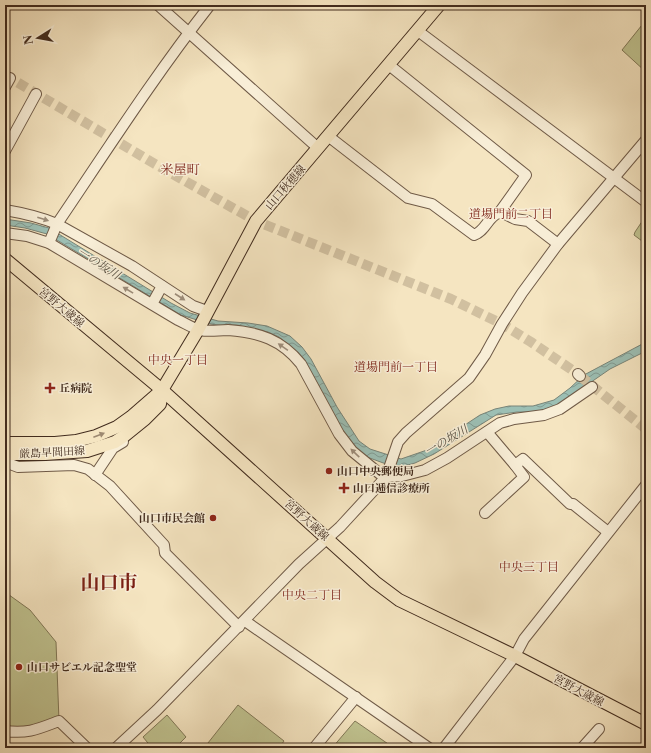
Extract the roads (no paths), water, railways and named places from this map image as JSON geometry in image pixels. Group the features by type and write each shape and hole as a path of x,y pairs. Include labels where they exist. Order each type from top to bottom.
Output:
{"main road":[{"name":"山口秋穂線","path":"162,390 198,330 256,221 440,5"},
{"name":"宮野大歳線","path":"5,259 162,390 328,538 375,582 399,600 515,656 646,724"},
{"name":"厳島早間田線","path":"5,454 45,454 87,451 114,442 133,429 160,404 162,390"},
{"name":"厳島早間田線","path":"5,443 76,441 96,436 117,427 162,390"}],"street":[{"path":"158,5 318,148"},
{"path":"49,243 57,226 189,32 210,5"},
{"path":"418,31 646,202"},
{"path":"389,65 526,175 499,213"},
{"path":"5,151 36,94"},
{"path":"328,136 408,198 432,204 474,235 479,233 494,214 503,213 515,219 528,221 558,244"},
{"path":"116,748 157,710 299,564 340,527 387,474 398,442 406,432 469,378 485,355 522,292 558,244 615,179 646,140"},
{"path":"5,210 44,218 132,266 178,320 198,330 226,330 244,332 265,336 282,345 294,355 301,364 340,434 352,450 380,474 402,476 425,470 500,423 514,419 544,415 560,409 592,387"},
{"path":"5,233 27,236 49,243 157,296 207,311"},
{"path":"95,475 113,448 128,439 133,429"},
{"path":"485,513 524,477 487,432"},
{"path":"515,465 523,459 570,504 573,504 608,532"},
{"path":"5,462 18,467 74,465 88,469 110,486 164,545 165,553 242,624 356,697 429,748"},
{"path":"444,748 515,656 524,639 646,486"},
{"path":"314,748 356,697"},
{"path":"5,731 20,733 34,731 59,721 87,748"},
{"path":"582,748 599,729"}],"water":[{"name":"一の坂川","path":"5,219 31,223 49,228 171,303 190,313 218,321 267,326 290,336 302,347 311,359 337,407 359,441 370,449 401,459 427,450 480,415 495,409 509,406 533,406 554,400 584,375 646,342 646,351 610,369 558,405 538,412 517,412 496,415 434,454 415,463 397,468 367,457 361,453 343,432 301,357 279,337 268,332 210,324 181,315 47,234 25,228 5,225"}],"tunnel":[{"path":"5,75 155,164 256,221 451,299 502,324 578,374"},
{"path":"580,376 646,429"}],"place":[{"name":"丘病院","path":"50,388"},
{"name":"山口中央郵便局","path":"329,471"},
{"name":"山口逓信診療所","path":"344,488"},
{"name":"山口市民会館","path":"213,518"},
{"name":"山口サビエル記念聖堂","path":"19,667"}],"district":[{"name":"米屋町","path":"180,169"},
{"name":"道場門前二丁目","path":"511,213"},
{"name":"中央一丁目","path":"178,359"},
{"name":"道場門前一丁目","path":"396,366"},
{"name":"中央三丁目","path":"529,566"},
{"name":"山口市","path":"109,582"},
{"name":"中央二丁目","path":"312,594"}]}
